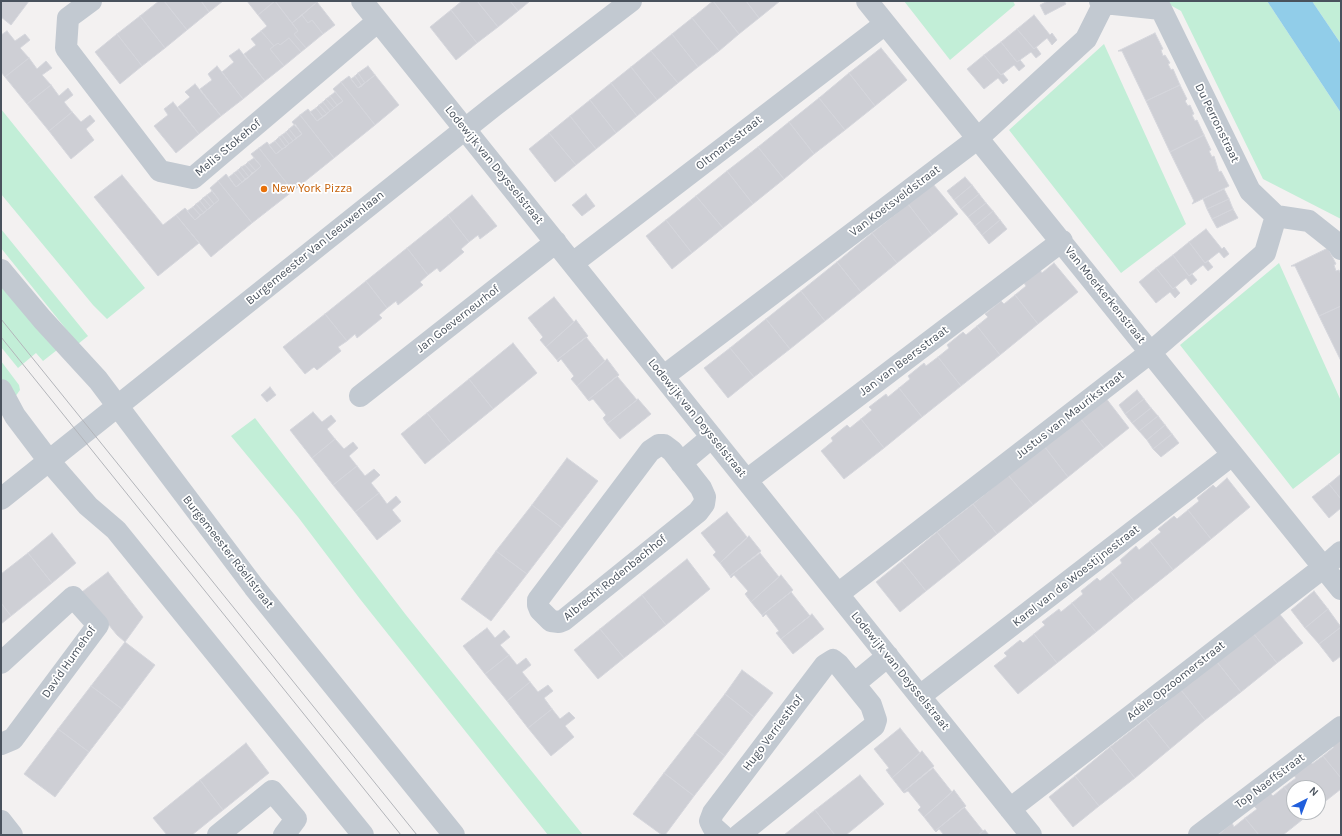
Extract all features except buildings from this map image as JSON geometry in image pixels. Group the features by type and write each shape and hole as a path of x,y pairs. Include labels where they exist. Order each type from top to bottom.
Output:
{"street":[{"name":"Melis Stokehof","path":"91,1 68,18 66,48 160,171 193,178 378,21"},
{"name":"Lodewijk van Deysselstraat","path":"362,1 1031,835"},
{"name":"Burgemeester Van Leeuwenlaan","path":"1,499 465,129 631,1"},
{"name":"Van Moerkerkenstraat","path":"867,1 1341,589"},
{"name":"Van Koetsveldstraat","path":"664,376 977,139 1086,39 1102,2"},
{"name":"Du Perronstraat","path":"1102,2 1161,9 1250,190 1276,216"},
{"name":"Oltmansstraat","path":"573,263 885,24"},
{"path":"1276,216 1309,221 1338,244 1341,249"},
{"name":"Justus van Maurikstraat","path":"838,594 1151,352 1265,253 1276,216"},
{"name":"Jan van Beersstraat","path":"747,480 1062,241"},
{"name":"Jan Goeverneurhof","path":"360,396 556,242"},
{"name":"Burgemeester Röellstraat","path":"1,270 118,406 254,586 454,835"},
{"path":"1,390 15,416 49,461 88,506 116,530 363,835"},
{"path":"681,463 712,437"},
{"name":"Albrecht Rodenbachhof","path":"664,446 672,451 681,463 701,488 705,497 704,504 698,512 564,620 555,622 546,616 538,605 538,600 650,451 654,447 664,446"},
{"name":"Karel van de Woestijnestraat","path":"920,696 1232,455"},
{"name":"Adèle Opzoomerstraat","path":"1010,809 1324,567 1341,552"},
{"name":"David Humehof","path":"1,663 73,597 98,625 13,739 1,744"},
{"path":"854,684 888,656"},
{"name":"Hugo Verriesthof","path":"722,835 710,821 713,813 828,661 833,660 854,684 875,713 876,720 874,726 739,835"},
{"name":"Top Naeffstraat","path":"1199,835 1341,728"},
{"path":"218,835 272,791 296,819 284,835"},
{"path":"1,821 12,835"}],"green space":[{"path":"904,1 1013,1 1015,5 950,60"},
{"path":"1163,1 1267,1 1341,113 1341,219 1263,179 1181,11"},
{"path":"1312,1 1341,1 1341,44"},
{"path":"1104,44 1186,224 1121,273 1009,130"},
{"path":"1,109 145,288 107,319 93,305 1,194"},
{"path":"1,229 88,336 78,344 1,248"},
{"path":"1279,263 1341,401 1341,452 1293,489 1180,345"},
{"path":"1,282 57,350 43,361 36,353 18,368 1,347"},
{"path":"1,361 19,385 20,390 15,397 1,378"},
{"path":"255,418 406,615 583,835 548,835 360,599 298,517 231,436"}],"water":[{"path":"1267,1 1312,1 1341,44 1341,113"}],"tram line":[{"path":"1,319 417,835"},
{"path":"1,337 401,835"}],"place":[{"name":"New York Pizza","path":"264,189"}]}
